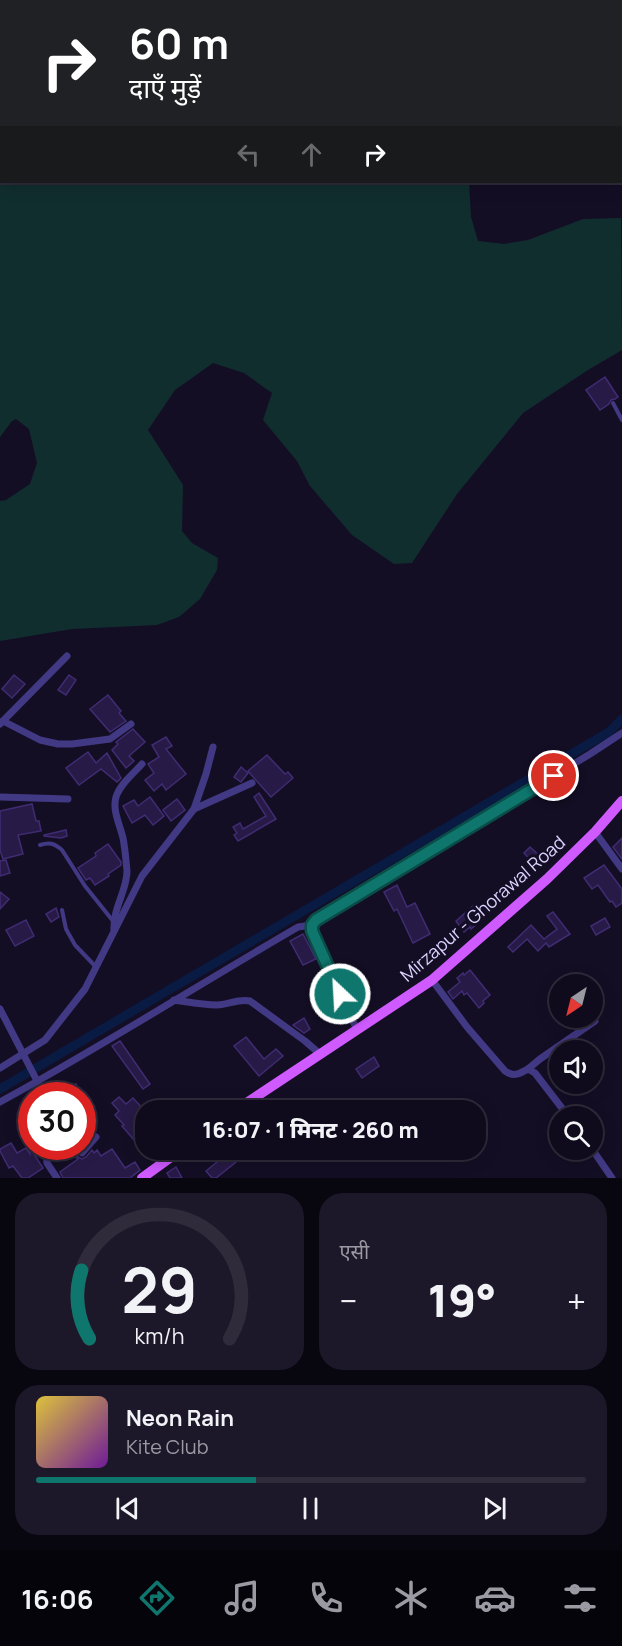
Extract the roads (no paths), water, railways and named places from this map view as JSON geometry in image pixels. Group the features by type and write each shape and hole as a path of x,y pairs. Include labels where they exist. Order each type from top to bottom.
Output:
{"main road":[{"name":"Mirzapur - Ghorawal Road","path":"251,1100 432,980 547,879 595,832 622,801"},
{"path":"142,1178 167,1160"}],"street":[{"path":"67,656 2,723 40,740 58,744 110,739 131,724"},
{"path":"0,1102 36,1078 298,927 312,925 322,915 622,733"},
{"path":"0,1068 45,1040 85,989 142,876 194,809 213,747"},
{"path":"114,933 115,913 127,872 115,804 116,797 119,790 142,764"},
{"path":"194,809 252,783"},
{"path":"0,798 68,799"},
{"path":"595,832 622,870"},
{"path":"312,925 315,940 357,1030"},
{"path":"432,980 467,1027 508,1074 515,1075 528,1069 585,1028"},
{"path":"173,1000 220,1005 244,999 250,1001 320,1054"},
{"path":"0,1009 37,1082"},
{"path":"528,1069 538,1077 560,1106"},
{"path":"48,1160 47,1163 57,1178"},
{"path":"600,1160 612,1178"}],"lane":[{"path":"613,403 622,420"},
{"path":"39,845 54,844 62,850 85,886 114,922"},
{"path":"62,910 70,937 96,968"}],"waterway":[{"path":"0,1089 609,732 622,719"}]}
